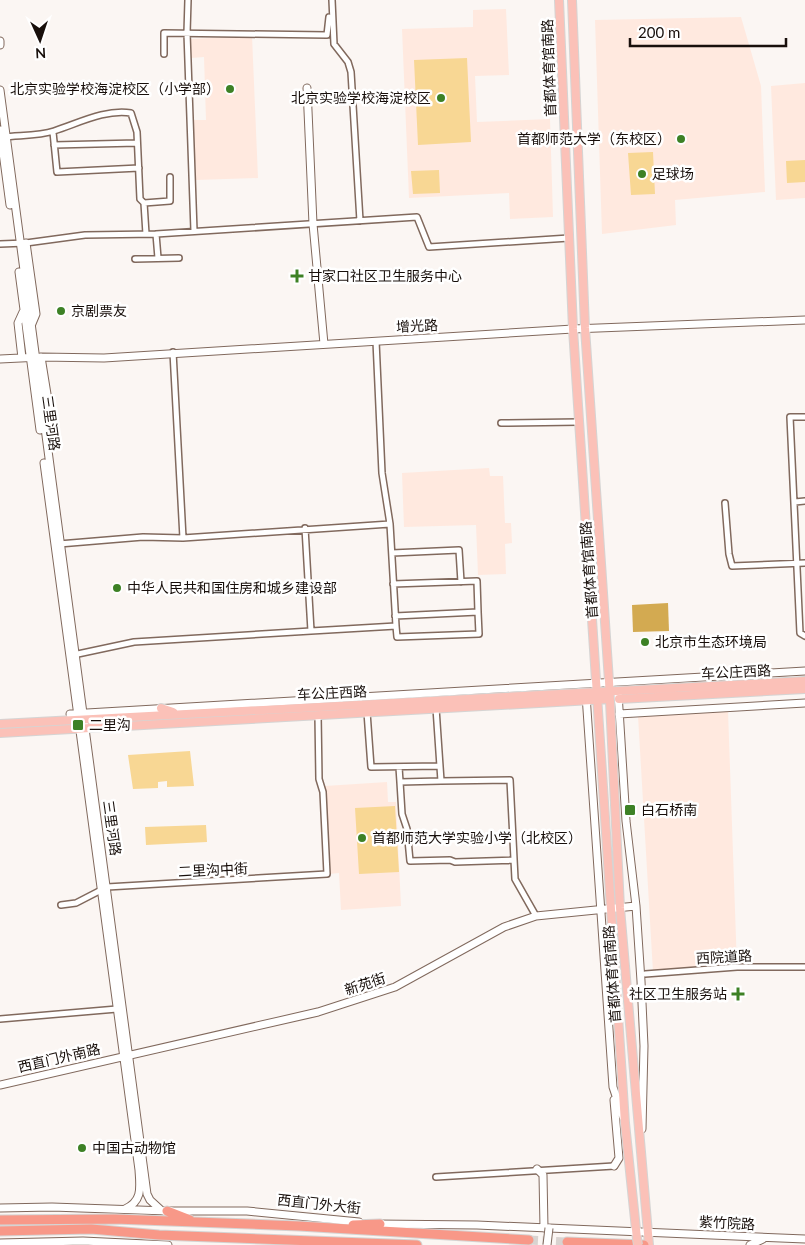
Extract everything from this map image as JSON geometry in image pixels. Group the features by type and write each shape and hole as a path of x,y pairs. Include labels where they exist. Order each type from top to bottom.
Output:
{"highway":[{"path":"165,1211 197,1222"},
{"name":"西直门外大街","path":"0,1220 115,1219 197,1222 300,1226 529,1240"},
{"path":"300,1226 380,1224"},
{"path":"0,1231 92,1229 159,1235 417,1245"},
{"path":"297,1239 323,1245"},
{"path":"566,1242 643,1239"}],"main road":[{"name":"首都体育馆南路","path":"559,0 573,329 625,1123 643,1239"},
{"name":"首都体育馆南路","path":"572,0 585,328 609,681 620,908 630,1041 641,1137 643,1239"},
{"name":"车公庄西路","path":"80,719 598,696 805,681"},
{"name":"车公庄西路","path":"618,694 805,689"},
{"name":"车公庄西路","path":"80,719 318,715 586,696"},
{"path":"161,708 178,714"},
{"path":"0,724 80,719"},
{"path":"0,733 80,719"}],"street":[{"path":"188,0 187,33 194,232"},
{"path":"332,0 334,44 348,62 351,72 360,221"},
{"path":"164,54 164,33 327,35 329,14"},
{"path":"308,88 313,224 324,344"},
{"name":"三里河路","path":"0,90 2,136 20,244 36,314 31,326 32,357 60,544"},
{"path":"2,136 53,132 78,121 123,112 131,113 137,132 140,199 144,203 146,234"},
{"path":"53,132 57,172 139,168"},
{"path":"54,145 137,143"},
{"path":"144,203 170,201 170,177"},
{"path":"0,244 20,244 85,235 194,232 417,217 429,247 570,238"},
{"path":"156,234 158,258"},
{"name":"三里河路","path":"20,244 23,312 46,442 80,719 126,1054 147,1194 153,1204 165,1211"},
{"path":"135,259 179,258"},
{"name":"增光路","path":"0,359 32,357 104,358 173,352 585,328 805,320"},
{"path":"376,341 382,473 390,524 393,584 397,637 479,634 477,581 393,584"},
{"path":"173,352 183,538"},
{"path":"805,417 790,418 798,607 800,633 805,636"},
{"path":"501,423 580,422"},
{"path":"795,502 805,501"},
{"path":"725,503 729,554 732,566 805,563"},
{"path":"60,544 143,537 183,538 305,528 390,524"},
{"path":"305,528 311,631"},
{"path":"392,553 460,550 461,582"},
{"path":"798,607 805,607"},
{"path":"395,616 478,612"},
{"path":"72,655 134,642 396,626"},
{"path":"80,719 161,708 805,671"},
{"name":"首都体育馆南路","path":"618,694 626,821 636,906 644,1046 641,1137"},
{"name":"首都体育馆南路","path":"586,696 613,1087 625,1123"},
{"path":"620,714 805,703"},
{"path":"436,708 441,781"},
{"path":"367,712 371,767 440,766"},
{"name":"二里沟中街","path":"104,888 326,874 323,792 319,780 318,715"},
{"path":"399,767 402,814 408,829 410,861 514,860"},
{"path":"400,782 510,780 515,879 536,916"},
{"path":"61,905 76,903 104,888"},
{"name":"三里河路","path":"104,888 117,1009 126,1054 140,1186 138,1200 125,1209"},
{"name":"新苑街","path":"126,1054 314,1013 395,987 504,927 536,916 636,906"},
{"name":"西院道路","path":"645,974 737,967 805,967"},
{"path":"0,1019 117,1009"},
{"name":"西直门外南路","path":"0,1085 126,1054"},
{"path":"436,1177 537,1169 614,1166 619,1158 613,1087"},
{"path":"537,1169 543,1175 547,1245"},
{"name":"西直门外大街","path":"0,1208 247,1211 380,1224 546,1228 643,1239"},
{"path":"750,1245 768,1238"},
{"name":"紫竹院路","path":"643,1239 805,1239"},
{"path":"0,1243 83,1241 168,1245"}],"shaded area":[{"name":"北京实验学校海淀校区","path":"506,9 509,75 475,76 477,122 550,119 553,217 510,219 509,193 409,198 402,29 473,27 473,10"},
{"name":"首都师范大学（东校区）","path":"741,17 761,86 765,192 675,200 676,225 602,234 595,20"},
{"name":"北京实验学校海淀校区（小学部）","path":"252,36 258,178 196,180 193,120 206,120 204,57 191,58 190,39"},
{"path":"467,58 471,142 418,145 414,60"},
{"path":"805,83 805,198 776,200 771,86"},
{"name":"足球场","path":"653,152 655,194 631,195 628,153"},
{"path":"805,160 805,182 787,183 786,161"},
{"path":"439,170 440,193 413,194 411,171"},
{"path":"489,468 490,476 503,476 505,523 511,523 512,543 505,544 506,574 478,575 476,525 404,527 402,473"},
{"path":"668,603 669,631 633,632 632,605"},
{"path":"728,711 737,967 653,972 638,716"},
{"path":"190,751 194,786 167,787 167,781 158,782 158,788 133,789 128,755"},
{"name":"首都师范大学实验小学（北校区）","path":"387,782 388,802 396,802 401,906 341,910 339,873 329,874 325,786"},
{"path":"395,806 399,872 359,874 355,808"},
{"path":"206,825 207,842 146,845 145,827"}],"tunnel":[{"path":"529,1240 567,1242"}],"place":[{"name":"北京实验学校海淀校区（小学部）","path":"230,89"},
{"name":"北京实验学校海淀校区","path":"441,98"},
{"name":"首都师范大学（东校区）","path":"681,139"},
{"name":"足球场","path":"642,174"},
{"name":"甘家口社区卫生服务中心","path":"297,276"},
{"name":"京剧票友","path":"61,311"},
{"name":"中华人民共和国住房和城乡建设部","path":"117,588"},
{"name":"北京市生态环境局","path":"645,642"},
{"name":"二里沟","path":"78,725"},
{"name":"白石桥南","path":"630,810"},
{"name":"首都师范大学实验小学（北校区）","path":"362,838"},
{"name":"社区卫生服务站","path":"738,994"},
{"name":"中国古动物馆","path":"82,1148"}]}
